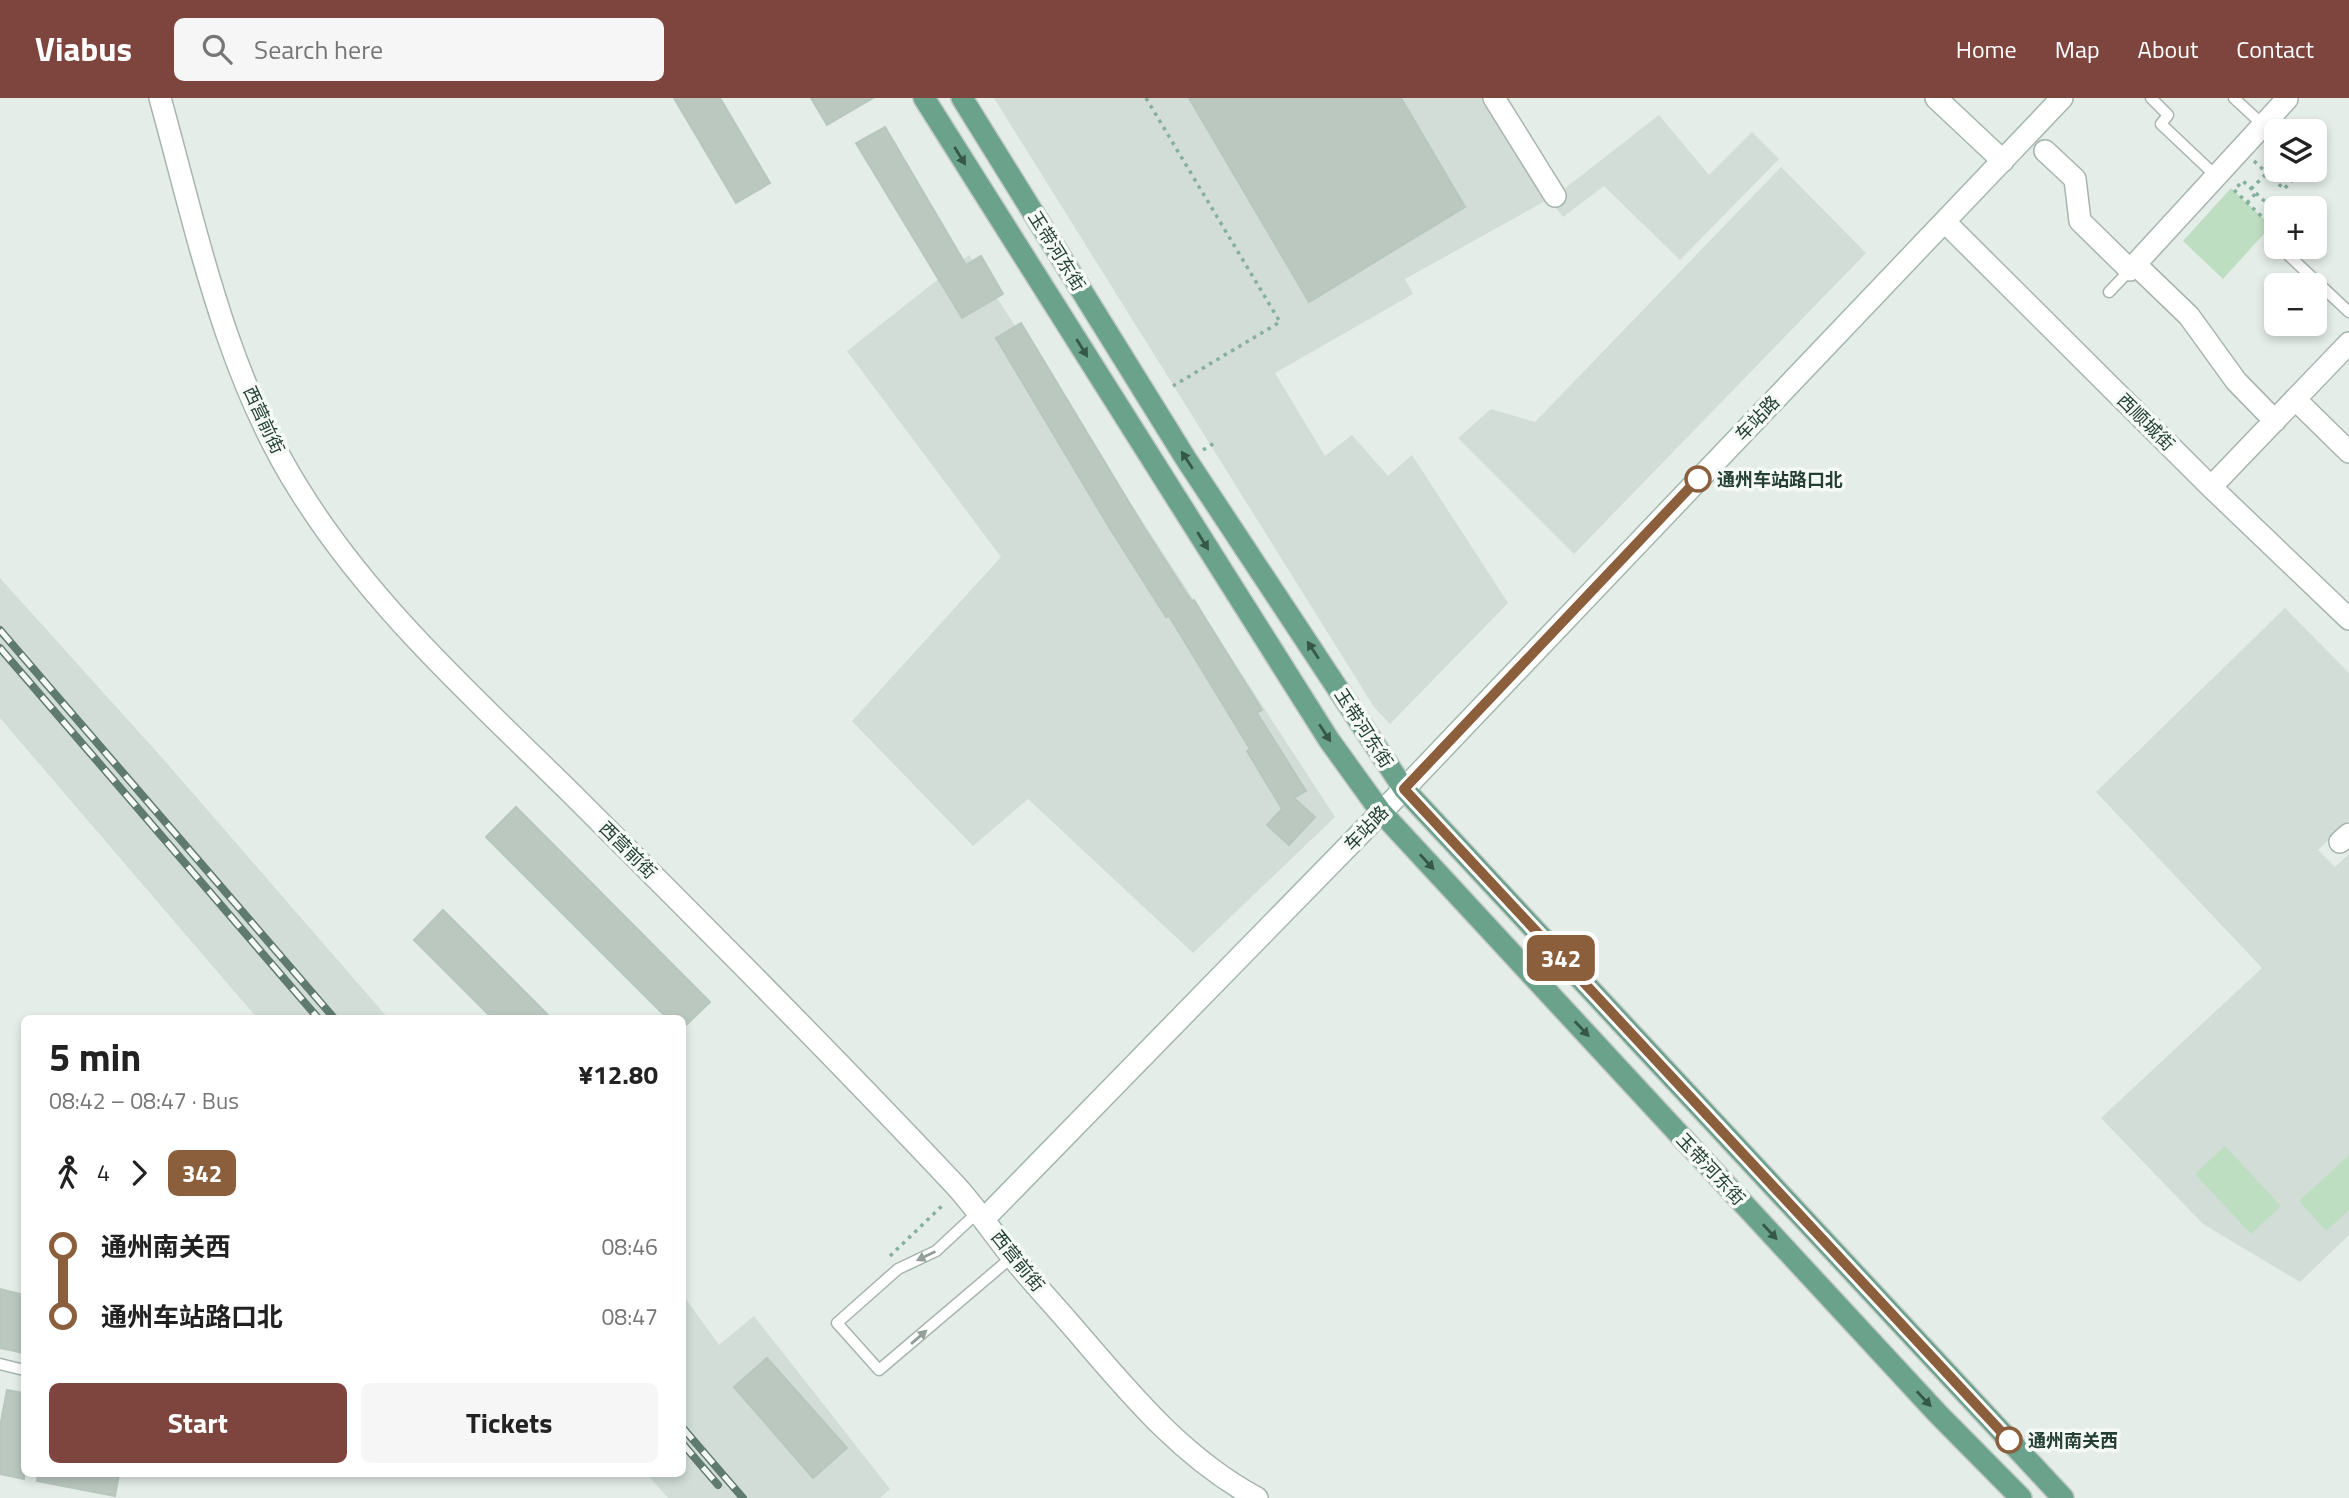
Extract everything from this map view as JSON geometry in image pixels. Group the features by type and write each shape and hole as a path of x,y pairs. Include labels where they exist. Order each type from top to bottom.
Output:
{"main road":[{"name":"玉带河东街","path":"924,98 1308,706 1381,813 1938,1414 2021,1498"},
{"name":"玉带河东街","path":"962,98 1186,459 1404,789 2063,1498"}],"street":[{"name":"西营前街","path":"160,98 223,320 257,412 299,490 356,572 430,653 751,972 981,1215 1012,1256 1127,1390 1176,1441 1232,1484 1258,1498"},
{"path":"1494,98 1555,196"},
{"path":"1936,98 2003,161"},
{"name":"车站路","path":"981,1215 1381,813 2062,98"},
{"path":"2133,267 2287,98"},
{"path":"2045,151 2075,179 2080,221 2189,316 2236,381 2275,421"},
{"name":"西顺城街","path":"1945,222 2349,619"},
{"path":"2211,486 2349,344"},
{"path":"2295,399 2349,452"}],"lane":[{"path":"2151,98 2168,115 2161,124 2216,176"},
{"path":"2234,98 2263,125"},
{"path":"2293,259 2349,312"},
{"path":"2109,292 2133,267"},
{"path":"981,1215 936,1251 898,1269 838,1323 879,1370 1012,1256"},
{"path":"0,1364 21,1369"}],"path":[{"path":"1146,98 1280,322 1173,386"},
{"path":"2262,152 2254,160 2264,170"},
{"path":"2251,189 2264,176"},
{"path":"2264,201 2243,181 2234,190 2264,219"},
{"path":"2277,182 2284,189 2291,182"},
{"path":"2247,203 2256,193"}],"shaded area":[{"path":"994,98 1484,98 1547,200 1405,279 1413,294 1275,373 1325,456 1352,435 1388,476 1412,455 1508,603 1390,724 1374,707"},
{"path":"1659,115 1709,175 1752,132 1779,159 1680,260 1604,186 1563,217 1550,200"},
{"path":"1781,167 1866,253 1574,554 1458,438 1491,409 1535,422"},
{"path":"969,255 1335,817 1193,953 1028,799 973,846 852,721 1001,557 847,351"},
{"path":"0,578 164,760 385,1015 254,1015 0,718"},
{"path":"2285,608 2349,673 2349,820 2318,850 2335,867 2349,854 2349,1235 2300,1282 2203,1224 2101,1118 2262,968 2096,792"},
{"path":"686,1299 719,1345 754,1316 890,1489 880,1498 668,1498 650,1477 686,1477"}],"green space":[{"path":"2231,188 2264,219 2264,234 2223,279 2183,241"},
{"path":"2225,1146 2281,1206 2251,1234 2195,1174"},
{"path":"2349,1155 2349,1210 2326,1231 2299,1201"}],"building":[{"path":"674,98 720,98 770,183 736,203"},
{"path":"811,98 873,98 827,125"},
{"path":"1189,98 1401,98 1465,207 1309,302"},
{"path":"885,127 966,265 981,256 1003,294 962,318 856,143"},
{"path":"1021,323 1145,529 1192,602 1194,600 1262,710 1257,713 1306,791 1294,798 1315,817 1289,845 1267,825 1282,809 1247,751 1250,749 1169,616 1166,617 1109,527 996,338"},
{"path":"516,807 710,1002 686,1025 686,1015 664,1015 486,837"},
{"path":"443,910 548,1015 489,1015 414,940"},
{"path":"0,1289 21,1294 21,1352 0,1348"},
{"path":"767,1358 847,1448 813,1478 734,1387"},
{"path":"7,1390 21,1392 21,1477 24,1479 0,1474 0,1427"},
{"path":"38,1477 118,1477 115,1496 37,1481"}],"railway":[{"path":"0,630 331,1015"},
{"path":"0,648 315,1015"},
{"path":"686,1432 743,1498"},
{"path":"686,1448 718,1485"}],"bus line":[{"name":"342","path":"1698,479 1404,789 2009,1440"}],"place":[{"name":"通州车站路口北","path":"1698,479"},
{"name":"通州南关西","path":"2009,1440"}]}
